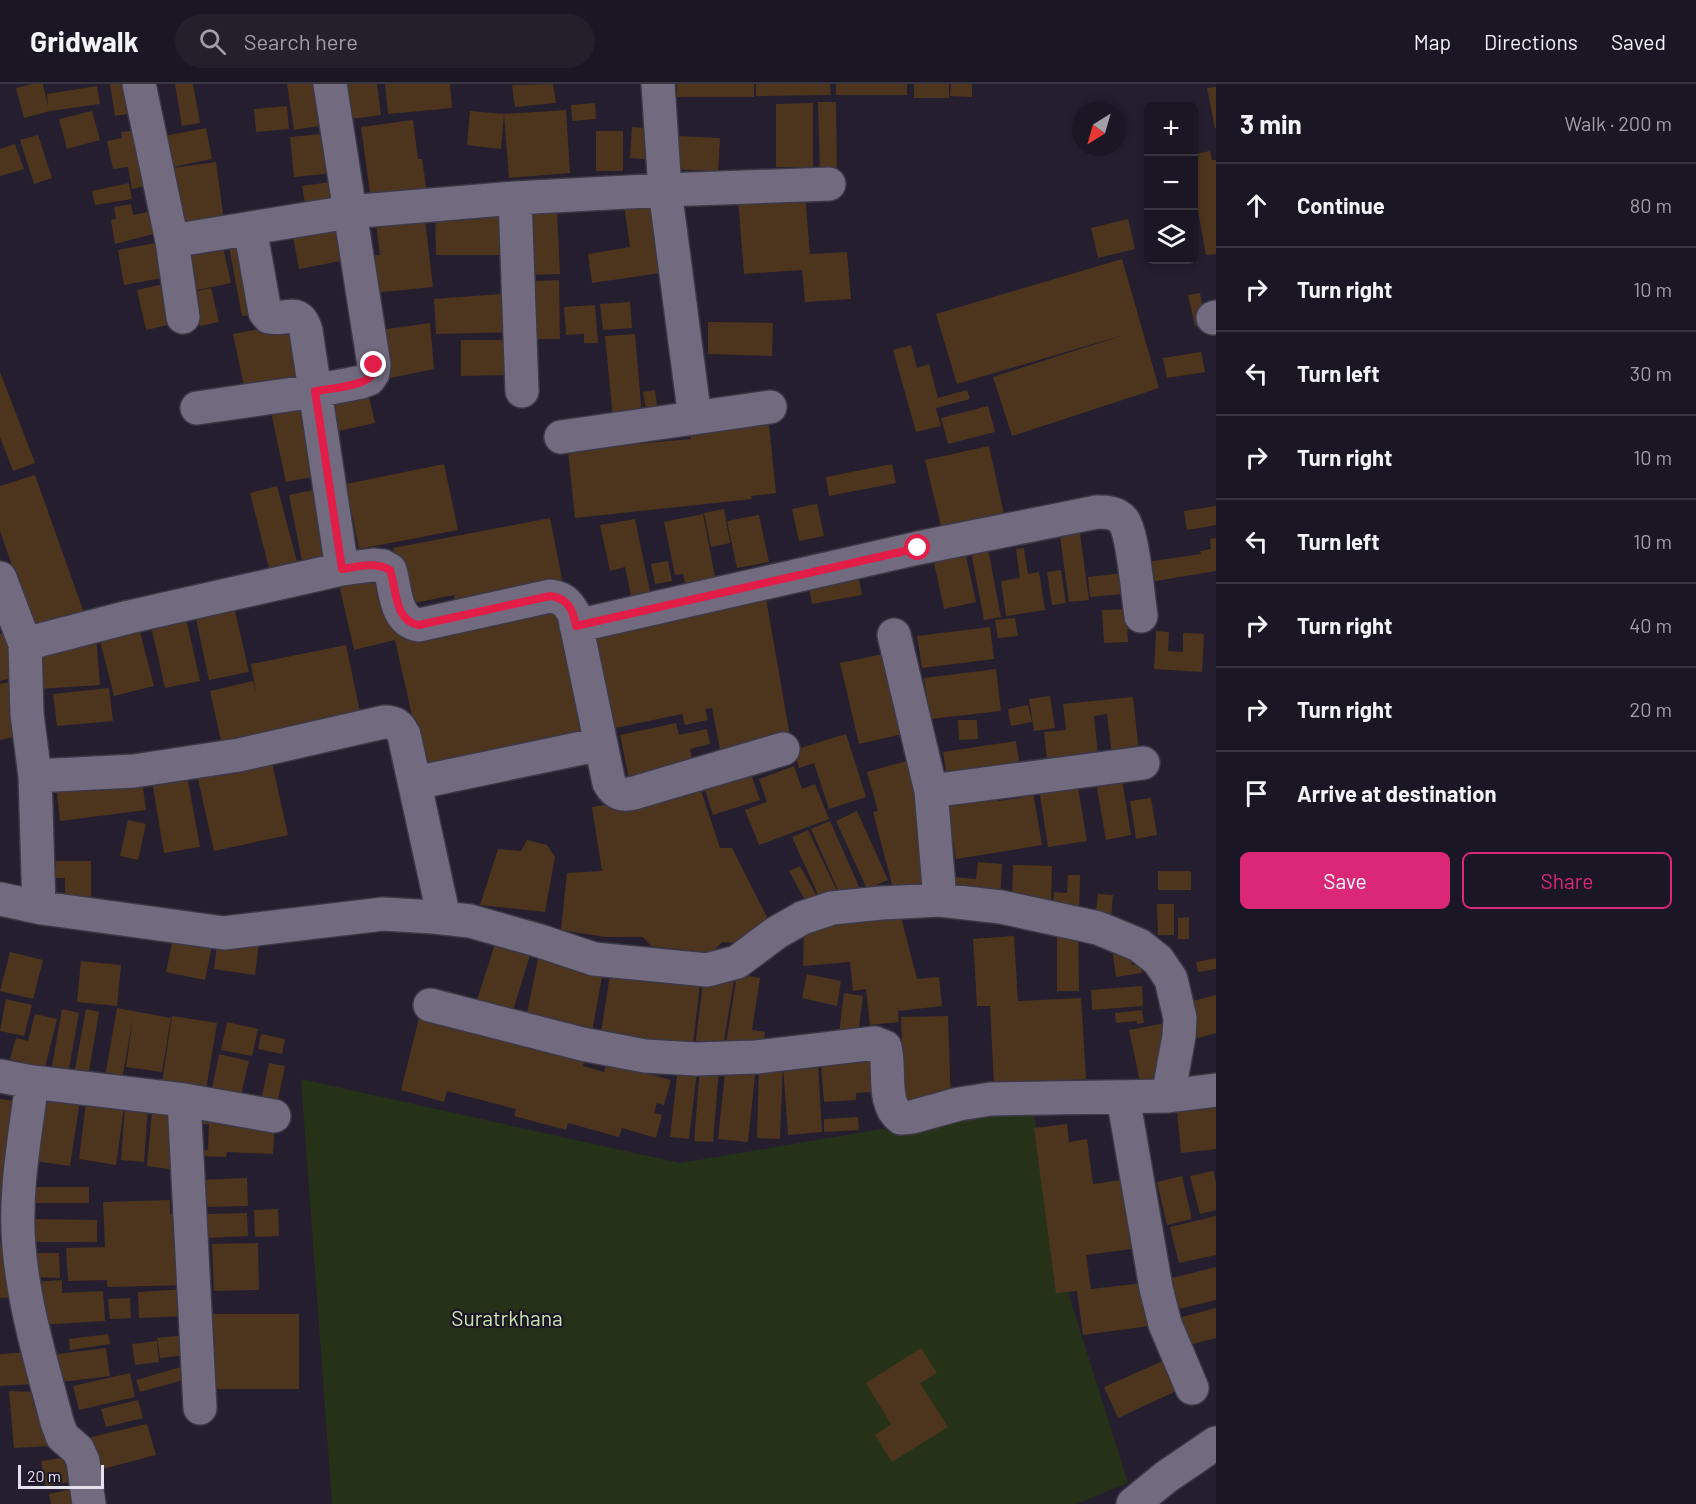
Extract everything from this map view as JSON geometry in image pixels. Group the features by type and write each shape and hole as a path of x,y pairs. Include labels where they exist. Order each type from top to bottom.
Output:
{"street":[{"path":"139,84 172,241 183,317"},
{"path":"197,408 361,382 369,379 373,373 374,365 330,84"},
{"path":"658,84 665,190 695,418"},
{"path":"172,241 349,212 515,198 829,184"},
{"path":"515,198 522,392"},
{"path":"250,228 265,312 269,318 276,319 291,315 304,321 342,569"},
{"path":"561,437 770,407"},
{"path":"576,626 918,548 1097,512 1113,513 1122,519 1128,532 1141,616"},
{"path":"25,644 129,617 342,569 382,566 390,570 403,618 419,625 550,596 560,597 568,603 574,614 609,783 615,792 623,795 783,749"},
{"path":"0,578 25,644 27,714 35,777 39,907"},
{"path":"894,635 931,791 940,900"},
{"path":"35,777 134,771 239,755 384,722 393,722 404,735 444,918"},
{"path":"415,783 601,744"},
{"path":"931,791 1143,763"},
{"path":"0,898 39,907 224,933 383,914 444,918 470,921 537,940 594,960 706,970 737,962 776,933 802,918 832,908 940,900 1001,908 1098,928 1138,945 1158,960 1171,979 1180,1018 1168,1096"},
{"path":"430,1005 582,1044 645,1056 696,1059 756,1057 875,1043 885,1047 888,1056 890,1102 893,1112 901,1118 991,1099 1168,1096 1216,1090"},
{"path":"0,1076 32,1082 184,1100 274,1116"},
{"path":"32,1082 18,1201 9,1220 19,1246 14,1308 62,1436 78,1450 83,1461 89,1504"},
{"path":"1123,1097 1165,1324 1192,1388"},
{"path":"184,1100 200,1408"},
{"path":"1133,1504 1216,1443"}],"green space":[{"name":"Suratrkhana","path":"301,1079 680,1163 1032,1104 1069,1295 1128,1483 1076,1504 332,1504"}],"building":[{"path":"43,84 48,106 47,94 97,86 100,104 50,111 24,118 16,88"},
{"path":"110,84 133,84 139,112 115,116"},
{"path":"175,84 193,84 200,123 182,126"},
{"path":"287,84 326,84 332,124 294,130"},
{"path":"338,84 377,84 381,115 343,120"},
{"path":"385,84 450,84 452,108 388,114"},
{"path":"553,84 556,103 515,107 512,85"},
{"path":"677,84 754,84 754,97 677,97"},
{"path":"756,84 830,84 831,95 756,96"},
{"path":"836,84 907,84 907,95 836,95"},
{"path":"914,84 949,84 949,98 914,98"},
{"path":"951,84 972,84 972,97 950,96"},
{"path":"1216,87 1216,128 1215,128 1207,88"},
{"path":"818,102 836,102 837,175 820,175"},
{"path":"595,103 596,119 572,121 571,105"},
{"path":"813,103 813,167 776,167 776,104"},
{"path":"287,106 289,129 256,132 254,109"},
{"path":"566,110 570,173 509,178 504,114"},
{"path":"92,111 100,140 67,149 59,119"},
{"path":"470,111 504,114 501,149 467,145"},
{"path":"413,120 418,159 422,159 427,192 371,200 361,127"},
{"path":"632,127 658,129 656,160 630,158"},
{"path":"206,128 212,159 167,168 160,137"},
{"path":"142,130 153,184 132,189 128,167 113,169 107,141 122,138 121,132"},
{"path":"596,131 623,131 623,171 596,171"},
{"path":"331,133 335,173 294,177 290,137"},
{"path":"38,135 52,178 34,184 20,140"},
{"path":"679,136 720,138 718,172 677,169"},
{"path":"15,144 24,169 0,176 0,149"},
{"path":"1210,151 1212,160 1216,160 1216,254 1206,255 1198,211 1198,153"},
{"path":"216,162 225,228 181,233 172,168"},
{"path":"337,181 340,205 306,209 302,186"},
{"path":"129,183 132,199 95,205 92,191"},
{"path":"805,194 810,254 847,252 851,299 805,302 802,270 744,274 738,199"},
{"path":"663,200 674,271 592,283 588,254 630,247 624,205"},
{"path":"131,204 133,215 158,210 161,232 115,244 111,220 116,219 114,207"},
{"path":"435,207 510,207 510,255 436,255"},
{"path":"424,211 433,287 373,293 369,256 380,255 375,216"},
{"path":"557,211 560,274 531,275 527,212"},
{"path":"338,218 346,260 299,269 291,226"},
{"path":"1128,219 1135,249 1098,258 1091,228"},
{"path":"227,236 245,237 260,314 242,316"},
{"path":"221,238 231,283 197,290 187,245"},
{"path":"166,241 173,276 124,285 118,250"},
{"path":"1122,259 1159,388 1012,436 993,377 1127,334 957,384 936,314"},
{"path":"559,280 560,339 534,339 533,281"},
{"path":"168,283 177,323 146,330 137,290"},
{"path":"211,288 219,322 200,326 193,292"},
{"path":"515,293 518,332 436,334 434,299"},
{"path":"1200,293 1206,324 1195,326 1188,295"},
{"path":"630,302 632,328 603,330 600,304"},
{"path":"595,305 598,343 584,343 584,334 566,335 564,307"},
{"path":"296,322 307,379 245,391 233,334"},
{"path":"708,322 773,323 772,356 708,354"},
{"path":"430,323 434,369 390,378 380,330"},
{"path":"635,334 642,416 613,419 605,336"},
{"path":"461,340 509,340 510,375 461,376"},
{"path":"911,345 917,368 929,364 938,398 967,390 970,399 936,408 941,426 916,432 893,350"},
{"path":"1201,352 1205,372 1167,378 1163,358"},
{"path":"0,372 35,463 13,471 0,437"},
{"path":"367,388 375,423 334,432 326,396"},
{"path":"655,390 658,414 647,416 643,392"},
{"path":"308,404 323,475 286,482 271,412"},
{"path":"988,406 995,432 948,444 941,418"},
{"path":"769,425 776,493 751,496 752,499 575,518 568,450 691,439 690,432"},
{"path":"989,446 1004,514 943,534 925,460"},
{"path":"444,464 458,530 359,549 346,484"},
{"path":"892,464 896,483 829,496 826,477"},
{"path":"35,475 84,613 34,629 0,531 0,486"},
{"path":"277,486 299,569 271,576 250,493"},
{"path":"323,488 338,565 304,571 289,495"},
{"path":"817,504 824,536 799,541 792,509"},
{"path":"1216,506 1216,525 1187,530 1184,511"},
{"path":"724,509 730,543 711,547 704,513"},
{"path":"703,514 715,577 685,583 683,574 675,575 664,522"},
{"path":"759,515 769,562 737,568 727,521"},
{"path":"550,518 564,589 457,611 454,595 404,605 393,548"},
{"path":"635,519 651,596 632,600 625,567 610,571 600,525"},
{"path":"1079,526 1089,600 1069,602 1059,529"},
{"path":"1216,538 1216,571 1150,582 1146,562 1201,554 1200,551 1211,549 1210,539"},
{"path":"986,539 1001,617 984,620 969,542"},
{"path":"1024,548 1028,574 1039,572 1045,610 1006,616 1001,581 1020,578 1016,549"},
{"path":"965,551 976,602 944,609 933,558"},
{"path":"668,561 672,581 655,584 651,564"},
{"path":"1061,570 1066,603 1052,605 1047,572"},
{"path":"1132,572 1134,593 1090,597 1088,577"},
{"path":"858,573 862,595 812,604 808,583"},
{"path":"383,577 399,630 564,606 586,729 547,741 424,769 395,640 354,650 339,584"},
{"path":"765,593 790,736 721,754 712,708 705,709 708,720 685,725 682,714 610,729 591,641 603,632"},
{"path":"184,609 200,681 165,688 149,617"},
{"path":"1128,609 1140,628 1127,629 1128,642 1104,643 1102,610"},
{"path":"235,611 249,672 209,680 196,619"},
{"path":"1015,618 1018,636 998,638 995,620"},
{"path":"138,624 154,686 114,696 98,633"},
{"path":"990,627 994,659 922,668 917,636"},
{"path":"1156,631 1169,632 1168,651 1183,652 1183,633 1204,634 1202,672 1154,669"},
{"path":"7,632 17,677 0,681 0,634"},
{"path":"96,635 100,685 38,689 36,647"},
{"path":"346,645 361,717 222,745 210,691 253,681 256,692 251,664"},
{"path":"893,652 911,732 859,744 840,663"},
{"path":"996,669 1001,711 930,719 924,678"},
{"path":"16,681 28,734 0,740 0,684"},
{"path":"109,688 113,721 57,726 53,694"},
{"path":"1050,696 1055,728 1034,731 1029,699"},
{"path":"1133,697 1139,752 1112,755 1107,714 1094,716 1099,764 1048,769 1044,732 1066,730 1063,704"},
{"path":"1028,705 1032,722 1011,726 1008,709"},
{"path":"958,720 977,720 978,739 959,740"},
{"path":"676,723 679,735 707,729 710,744 690,749 694,770 630,784 620,735"},
{"path":"846,734 866,797 829,809 814,763 799,768 794,750"},
{"path":"1016,741 1021,773 948,783 943,752"},
{"path":"270,754 288,835 214,851 196,770"},
{"path":"921,757 934,884 894,892 873,812 878,811 867,772"},
{"path":"748,765 760,800 713,815 702,780"},
{"path":"794,766 802,789 815,784 829,819 759,845 745,810 767,802 759,779"},
{"path":"186,770 200,847 164,853 151,775"},
{"path":"141,773 146,810 60,821 56,783"},
{"path":"1121,773 1131,835 1106,840 1095,777"},
{"path":"697,778 720,848 732,848 772,927 747,944 722,942 712,953 651,946 643,937 605,937 561,930 567,873 602,871 592,807 635,800"},
{"path":"1031,780 1042,845 956,859 946,796 996,788 998,801 1020,798 1018,782"},
{"path":"1077,782 1087,841 1048,847 1039,788"},
{"path":"1151,798 1157,835 1136,839 1130,801"},
{"path":"857,811 888,880 867,889 836,821"},
{"path":"128,820 146,824 138,860 120,856"},
{"path":"830,821 861,891 842,899 811,829"},
{"path":"808,830 839,895 822,903 792,837"},
{"path":"527,840 547,845 555,857 545,912 480,905 498,849 521,851"},
{"path":"56,861 91,861 91,904 65,904 65,878 56,878"},
{"path":"978,862 1002,864 1000,901 950,898 952,877 976,879"},
{"path":"1013,865 1052,866 1051,907 1012,906"},
{"path":"800,866 818,898 807,904 789,871"},
{"path":"1158,871 1191,871 1191,890 1158,890"},
{"path":"1068,875 1080,875 1079,916 1053,915 1054,892 1067,893"},
{"path":"1098,894 1113,895 1111,921 1095,920"},
{"path":"1157,904 1174,904 1174,935 1158,935"},
{"path":"900,913 917,979 939,977 942,1006 898,1011 899,1022 870,1025 866,989 853,991 850,962 803,966 804,929"},
{"path":"1189,917 1189,939 1178,939 1178,918"},
{"path":"1078,925 1079,991 1057,991 1057,926"},
{"path":"174,933 213,941 205,980 166,972"},
{"path":"1014,936 1018,1001 1081,998 1086,1079 994,1084 990,1006 977,1006 973,939"},
{"path":"218,937 259,943 255,975 214,969"},
{"path":"496,941 531,952 511,1017 475,1006"},
{"path":"1130,945 1132,965 1140,964 1142,973 1116,977 1112,948"},
{"path":"540,949 604,966 592,1032 526,1018"},
{"path":"10,952 43,960 33,999 0,991"},
{"path":"1216,958 1216,969 1198,972 1196,962"},
{"path":"81,961 121,965 117,1006 77,1002"},
{"path":"611,967 701,975 692,1053 600,1040"},
{"path":"735,974 722,1053 694,1054 704,975"},
{"path":"737,974 760,978 752,1030 765,1032 762,1050 726,1044"},
{"path":"807,974 841,981 837,1006 802,998"},
{"path":"1142,986 1143,1006 1092,1010 1091,990"},
{"path":"844,993 863,996 859,1027 875,1029 839,1034"},
{"path":"1216,995 1216,1033 1198,1038 1189,1002"},
{"path":"6,999 32,1005 24,1036 0,1031"},
{"path":"117,1008 171,1018 162,1072 126,1067 133,1017 120,1091 103,1088"},
{"path":"62,1009 79,1013 69,1069 52,1066"},
{"path":"86,1009 99,1012 89,1071 75,1069"},
{"path":"1142,1010 1144,1023 1137,1024 1137,1021 1116,1023 1115,1013"},
{"path":"35,1014 57,1019 45,1068 10,1059 16,1038 28,1041"},
{"path":"420,1014 587,1050 583,1066 604,1072 609,1055 637,1071 671,1080 664,1105 657,1103 654,1113 662,1115 656,1138 622,1128 619,1137 568,1123 566,1130 514,1116 516,1109 447,1091 444,1102 401,1090"},
{"path":"172,1016 217,1023 205,1096 161,1089"},
{"path":"948,1016 951,1103 904,1104 901,1017"},
{"path":"227,1022 258,1029 252,1056 221,1050"},
{"path":"1171,1022 1162,1091 1142,1091 1129,1030"},
{"path":"261,1034 285,1039 282,1054 258,1049"},
{"path":"219,1054 249,1061 240,1099 211,1093"},
{"path":"884,1057 886,1091 856,1093 856,1100 824,1102 821,1065 854,1063 854,1059"},
{"path":"759,1062 783,1063 780,1139 757,1138"},
{"path":"269,1063 285,1066 278,1100 262,1096"},
{"path":"726,1063 756,1066 748,1142 718,1139"},
{"path":"818,1063 822,1132 788,1135 783,1065"},
{"path":"700,1067 719,1069 713,1142 694,1141"},
{"path":"678,1068 697,1071 689,1139 670,1137"},
{"path":"87,1095 125,1100 116,1165 79,1159"},
{"path":"1216,1095 1216,1149 1181,1153 1176,1101"},
{"path":"44,1096 80,1101 70,1166 35,1161"},
{"path":"0,1099 24,1102 15,1210 0,1209"},
{"path":"125,1107 148,1109 144,1162 121,1160"},
{"path":"152,1110 180,1111 176,1170 147,1166"},
{"path":"858,1117 859,1130 824,1132 824,1119"},
{"path":"196,1118 275,1121 273,1154 227,1152 226,1157 199,1156 199,1150 208,1150 209,1124 196,1124"},
{"path":"1067,1124 1069,1142 1087,1139 1093,1184 1122,1180 1131,1249 1086,1255 1091,1289 1143,1283 1149,1326 1083,1335 1077,1291 1056,1293 1034,1128"},
{"path":"1213,1171 1216,1182 1216,1210 1200,1214 1190,1176"},
{"path":"1182,1176 1192,1219 1167,1225 1157,1182"},
{"path":"247,1178 248,1206 200,1207 199,1180"},
{"path":"31,1187 89,1187 89,1203 31,1203"},
{"path":"170,1200 170,1214 184,1214 187,1285 107,1287 107,1280 68,1281 66,1248 105,1247 103,1202"},
{"path":"278,1209 279,1236 255,1237 254,1210"},
{"path":"247,1213 248,1236 206,1238 205,1214"},
{"path":"1216,1216 1216,1255 1179,1263 1170,1227"},
{"path":"30,1219 97,1220 97,1242 30,1242"},
{"path":"0,1243 13,1243 20,1297 0,1298"},
{"path":"258,1243 259,1290 214,1291 212,1244"},
{"path":"33,1253 59,1253 60,1278 33,1277"},
{"path":"1216,1267 1216,1300 1179,1309 1172,1278"},
{"path":"62,1280 62,1293 103,1291 105,1321 38,1325 35,1282"},
{"path":"188,1289 190,1316 139,1318 138,1292"},
{"path":"130,1298 131,1318 110,1319 108,1299"},
{"path":"1216,1308 1216,1338 1185,1346 1178,1318"},
{"path":"210,1314 299,1314 299,1389 211,1389"},
{"path":"108,1334 110,1344 70,1350 69,1339"},
{"path":"185,1335 188,1355 160,1358 157,1338"},
{"path":"157,1341 159,1362 135,1365 132,1344"},
{"path":"106,1348 110,1376 54,1383 50,1355"},
{"path":"921,1348 937,1373 920,1383 948,1427 892,1462 875,1435 891,1424 866,1383"},
{"path":"32,1352 34,1384 0,1386 0,1354"},
{"path":"1174,1356 1187,1386 1118,1418 1104,1387"},
{"path":"184,1366 187,1379 140,1392 136,1380"},
{"path":"130,1373 135,1397 79,1410 73,1386"},
{"path":"9,1391 39,1392 48,1446 14,1448"},
{"path":"138,1400 143,1418 106,1427 101,1409"},
{"path":"147,1424 156,1455 99,1470 91,1437"},
{"path":"76,1456 80,1480 46,1486 41,1461"},
{"path":"81,1487 85,1504 51,1504 49,1494"}],"route":[{"path":"374,365 369,379 315,391 342,569 373,565 390,570 403,618 410,623 419,625 550,596 560,597 568,603 574,614 576,626 918,548"}]}
